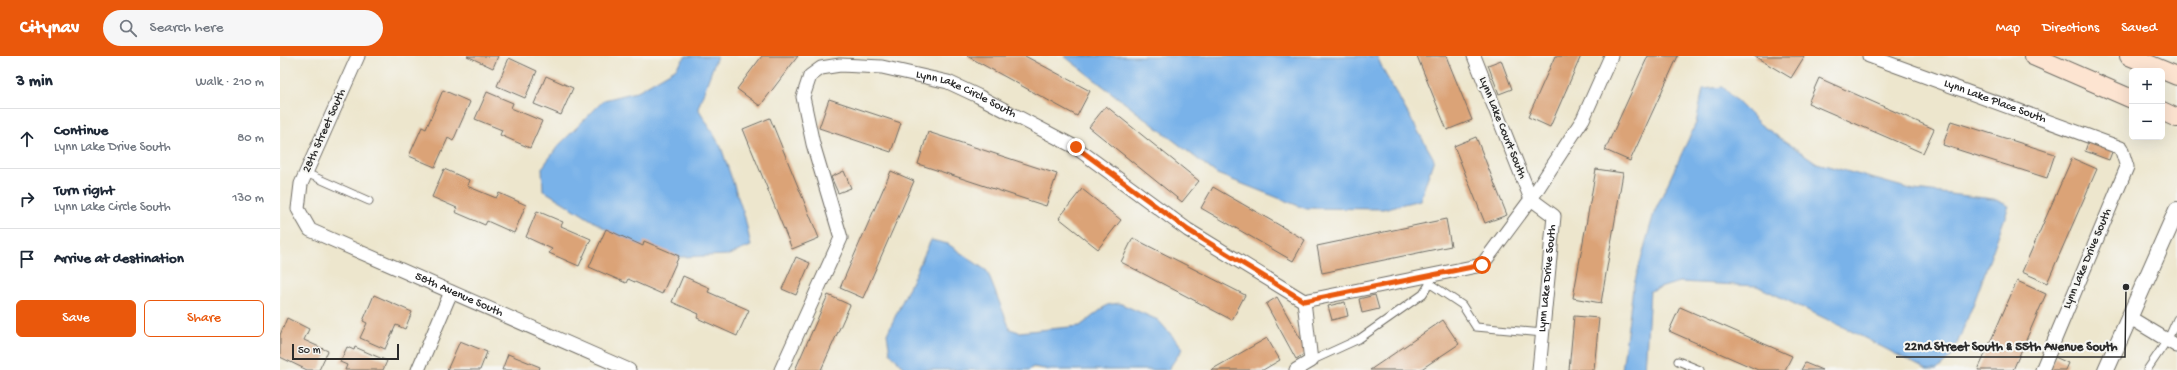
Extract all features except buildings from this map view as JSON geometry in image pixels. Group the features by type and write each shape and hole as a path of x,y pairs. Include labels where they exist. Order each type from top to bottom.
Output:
{"main road":[{"path":"2033,56 2129,98"},
{"path":"2129,56 2177,76"},
{"path":"2165,112 2177,118"}],"street":[{"name":"28th Street South","path":"298,208 301,184 358,56"},
{"name":"Lynn Lake Court South","path":"1474,56 1531,199"},
{"path":"1296,370 1311,361 1304,301 1432,279 1482,265 1531,199 1583,119 1610,56"},
{"name":"Lynn Lake Place South","path":"1869,56 2121,148"},
{"name":"Lynn Lake Circle South","path":"781,370 841,238 813,144 803,97 810,76 821,68 840,65 882,67 948,82 978,96 1076,147 1188,230 1304,301"},
{"name":"Lynn Lake Drive South","path":"2042,370 2127,168 2121,148"},
{"name":"Lynn Lake Drive South","path":"1531,199 1554,216 1539,370"},
{"name":"58th Avenue South","path":"298,208 310,230 629,370"},
{"path":"2106,370 2177,210"},
{"path":"418,370 451,292"},
{"path":"2130,317 2172,343"}],"lane":[{"path":"306,173 369,201"},
{"path":"1311,361 1359,339 1423,294 1432,279 1462,306 1476,327 1543,333"},
{"path":"2147,370 2172,343 2177,319"},
{"path":"1678,361 1700,370"}],"water":[{"path":"686,56 717,56 698,108 721,147 745,218 751,246 729,255 681,257 638,249 543,190 542,168 558,146 604,100 636,92 675,69"},
{"path":"1064,56 1377,56 1384,72 1434,159 1420,200 1383,209 1304,208 1217,174"},
{"path":"1723,87 1761,125 1817,163 1914,190 1994,199 2009,206 1975,300 1952,356 1937,370 1927,370 1847,329 1757,286 1679,282 1650,291 1645,370 1622,370 1633,288 1654,213 1696,123 1703,89"},
{"path":"931,240 948,244 987,271 1010,329 1019,332 1080,326 1107,305 1119,303 1158,320 1183,348 1168,370 1051,370 1033,367 1029,370 906,370 890,353 887,334"}],"place":[{"name":"22nd Street South & 55th Avenue South","path":"2126,287"}],"route":[{"path":"1076,147 1188,230 1304,301 1482,265"}]}
